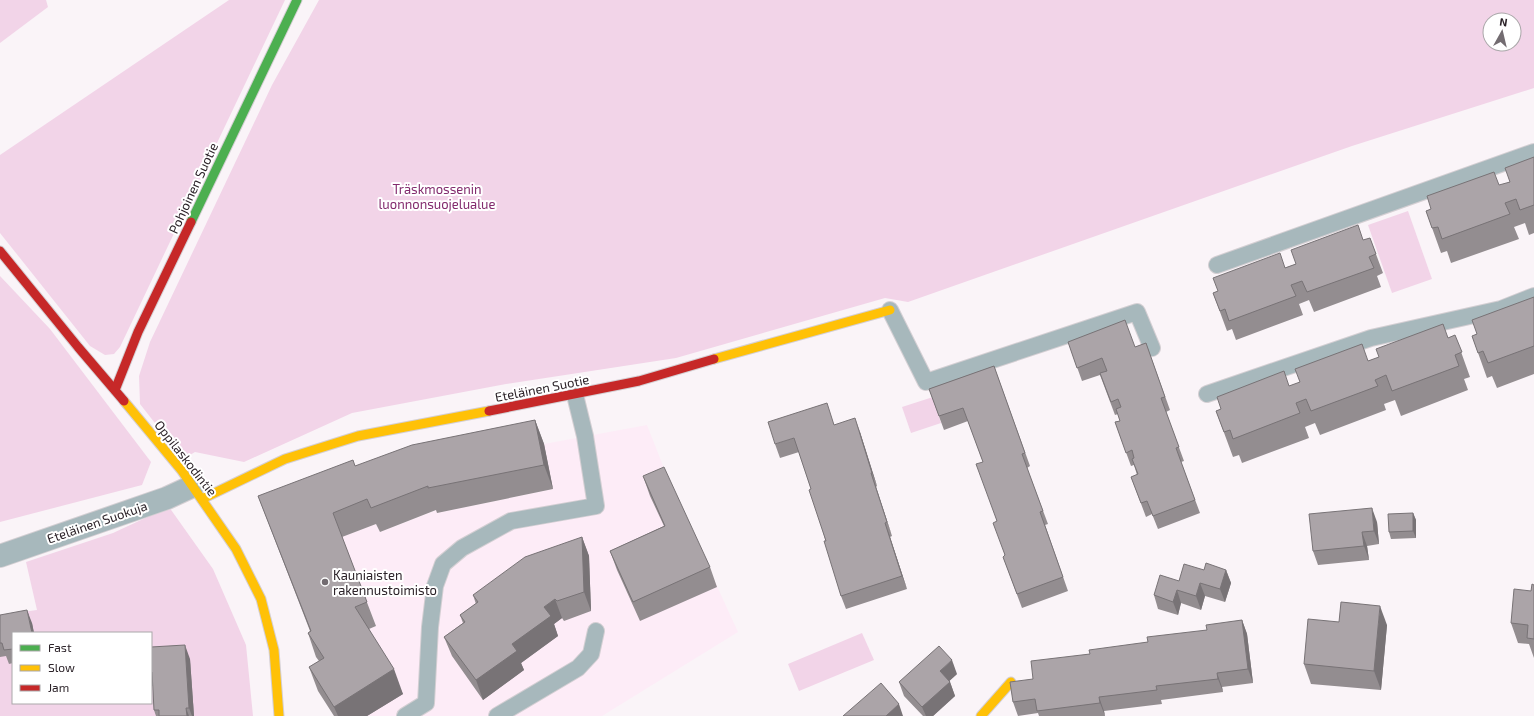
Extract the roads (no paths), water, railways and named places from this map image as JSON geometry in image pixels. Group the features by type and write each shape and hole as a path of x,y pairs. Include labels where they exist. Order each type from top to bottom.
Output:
{"street":[{"name":"Pohjoinen Suotie","path":"115,390 138,332 297,0"},
{"name":"Oppilaskodintie","path":"0,251 182,471 236,549 261,599 274,650 279,716"},
{"name":"Eteläinen Suotie","path":"198,493 285,459 358,436 640,381 850,320 890,310"},
{"name":"Eteläinen Suokuja","path":"0,556 167,498 198,493"},
{"path":"981,716 1011,682"}],"lane":[{"path":"1217,265 1534,152"},
{"path":"1207,394 1371,338 1501,309 1534,296"},
{"path":"890,310 926,382 1138,312 1152,348"},
{"path":"405,716 426,703 431,620 435,586 443,564 462,548 511,521 596,506 585,436 575,394"},
{"path":"497,716 578,668 591,654 596,631"}],"place":[{"name":"Kauniaisten rakennustoimisto","path":"325,582"}],"park label":[{"name":"Träskmossenin luonnonsuojelualue","path":"437,196"}]}
